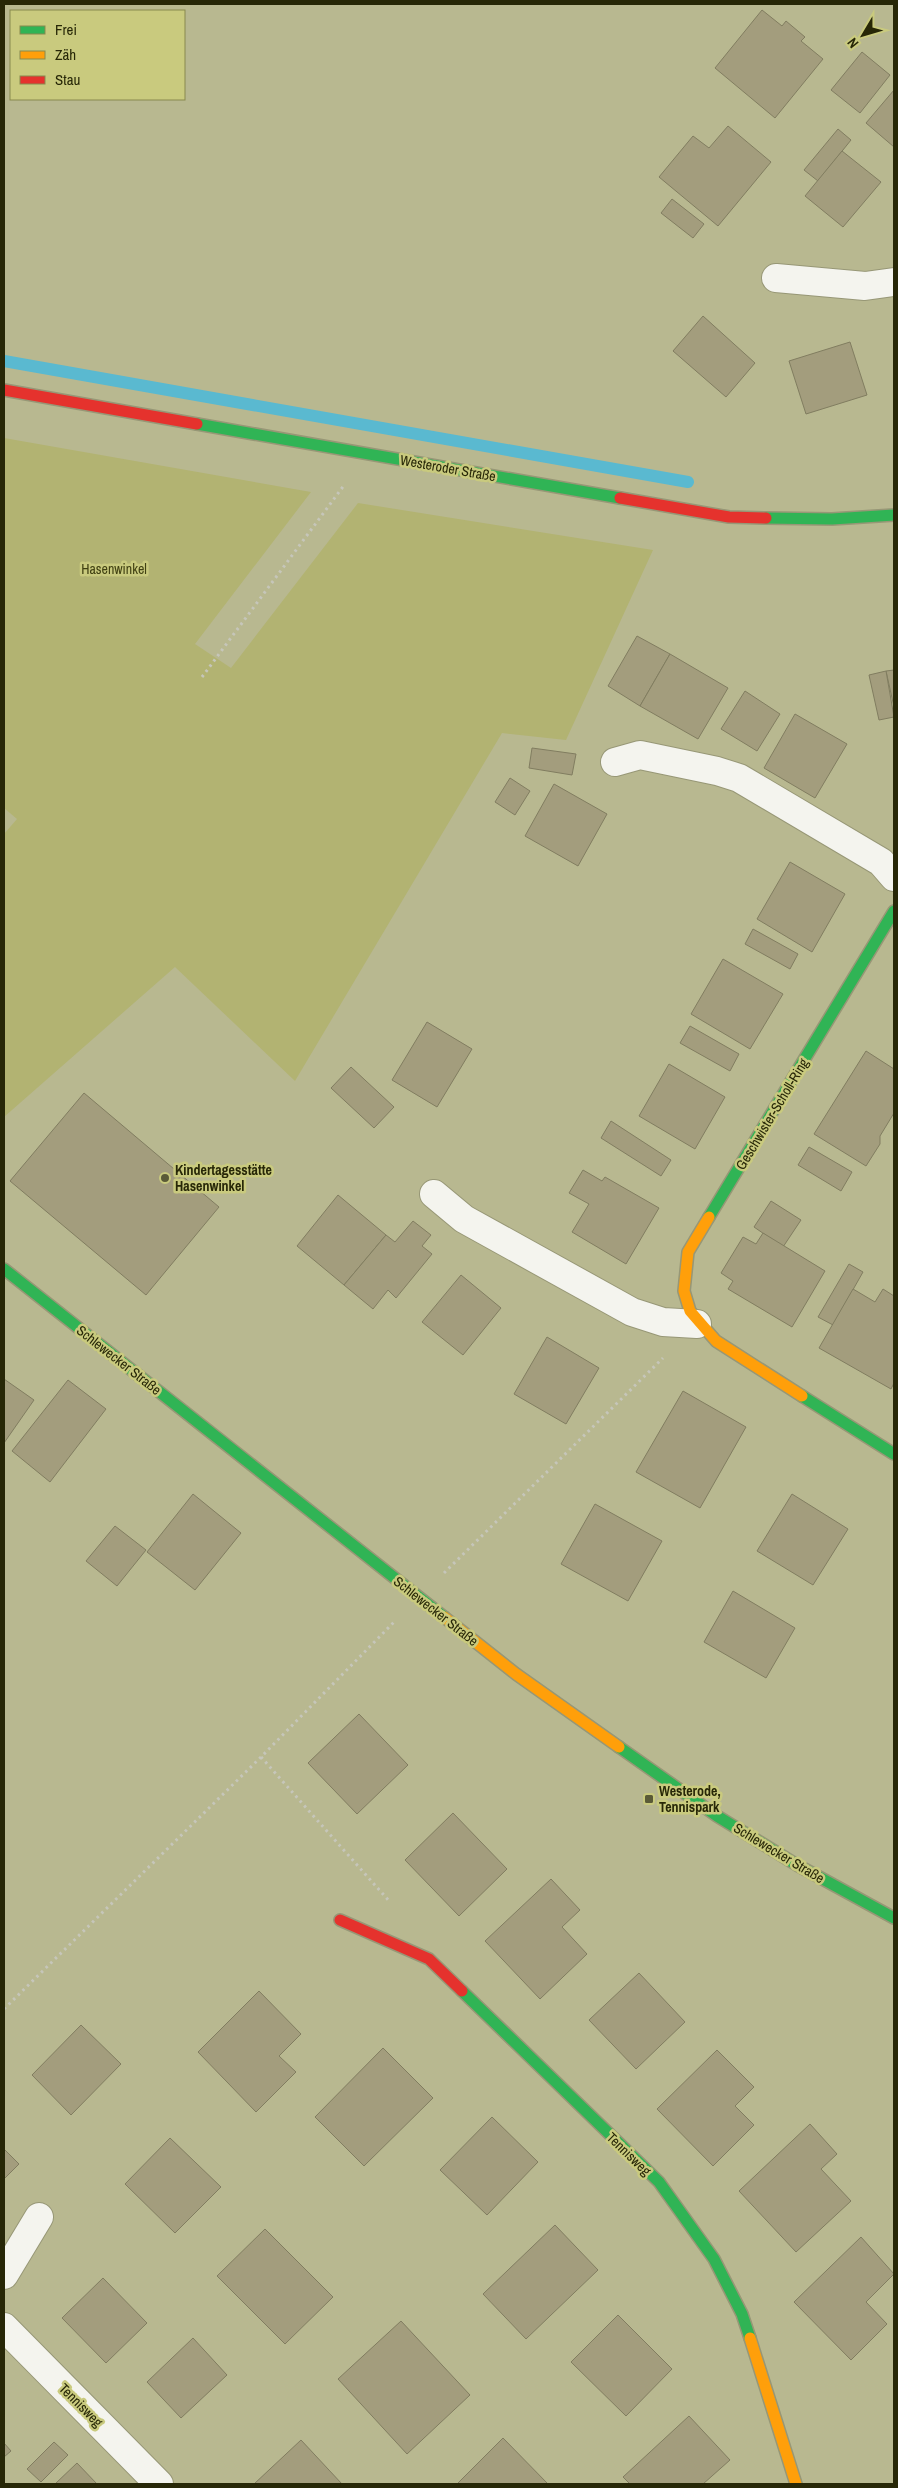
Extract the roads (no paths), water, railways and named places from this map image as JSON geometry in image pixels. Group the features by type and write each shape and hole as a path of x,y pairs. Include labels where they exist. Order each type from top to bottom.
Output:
{"street":[{"path":"776,278 865,286 894,282"},
{"name":"Westeroder Straße","path":"4,390 729,517 806,519 864,518 894,515"},
{"path":"615,762 640,755 717,771 739,778 882,862 894,878"},
{"name":"Geschwister-Scholl-Ring","path":"894,911 688,1252 682,1280 688,1306 697,1324 716,1341 894,1454"},
{"path":"434,1194 464,1219 632,1312 663,1322 697,1324"},
{"name":"Schlewecker Straße","path":"4,1269 516,1674 717,1816 797,1865 894,1918"},
{"name":"Tennisweg","path":"340,1920 429,1959 659,2182 714,2259 742,2314 796,2484"},
{"path":"4,2275 39,2216"},
{"name":"Tennisweg","path":"4,2327 159,2484"}],"waterway":[{"path":"4,361 688,482"}],"place":[{"name":"Kindertagesstätte Hasenwinkel","path":"165,1178"},
{"name":"Westerode, Tennispark","path":"649,1799"}],"park label":[{"name":"Hasenwinkel","path":"114,569"}]}
